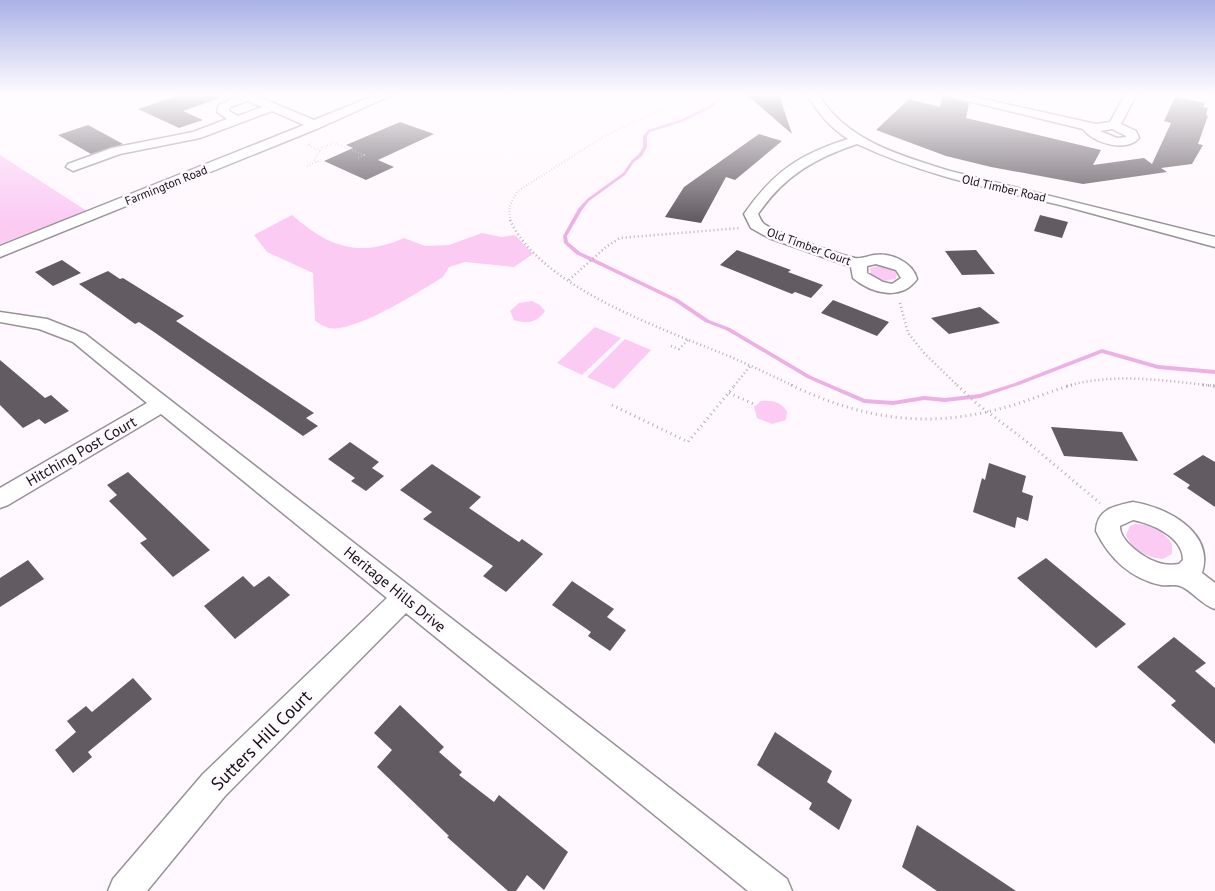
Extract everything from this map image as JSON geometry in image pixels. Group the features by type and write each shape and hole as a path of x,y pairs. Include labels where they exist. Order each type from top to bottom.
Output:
{"street":[{"path":"73,167 117,151 188,137"},
{"name":"Farmington Road","path":"0,252 285,137"},
{"name":"Old Timber Road","path":"853,137 902,160 946,174 1072,204 1215,242"},
{"path":"1103,137 1121,142 1130,141 1133,137"},
{"name":"Old Timber Court","path":"858,140 818,154 786,176 761,197 751,214 756,225 774,235 860,265 876,260 900,266 906,270 909,279 907,283 895,288 878,286 863,279 857,270 860,265"},
{"name":"Heritage Hills Drive","path":"0,316 62,328 79,338 775,891"},
{"name":"Hitching Post Court","path":"0,499 162,403"},
{"path":"1134,511 1160,518 1173,526 1193,547 1196,558 1194,567 1184,574 1175,576 1160,575 1130,561 1112,541 1108,531 1109,522 1114,516 1134,511"},
{"path":"1184,574 1215,598"},
{"name":"Sutters Hill Court","path":"125,891 214,785 405,597"}],"path":[{"path":"604,137 512,196 507,216 511,224 555,271 569,280 641,319 751,365 819,399 866,414 896,418 920,418 988,412 1088,380 1129,379 1215,386"},
{"path":"310,141 310,145 320,151"},
{"path":"316,162 314,160 320,154 320,151 334,143 364,155 358,158"},
{"path":"306,166 321,160"},
{"path":"569,280 606,247 620,238 733,229 756,225"},
{"path":"895,288 908,333 925,354 976,403 1026,441 1114,516"},
{"path":"671,346 679,349 688,340"},
{"path":"612,405 688,442 751,365"},
{"path":"729,393 756,405"}],"shaded area":[{"path":"0,155 87,211 0,244"},
{"path":"292,215 319,235 345,246 358,248 372,247 404,238 425,246 449,245 482,233 501,237 515,235 533,254 514,267 465,262 449,267 443,277 387,310 355,324 340,328 329,328 315,321 313,273 267,252 254,235"},
{"path":"881,265 897,272 896,279 883,281 871,275 870,268"},
{"path":"532,301 540,305 545,311 542,315 531,322 514,320 510,311 519,303"},
{"path":"595,327 621,338 582,375 557,363"},
{"path":"625,339 651,350 614,389 587,377"},
{"path":"761,401 773,401 782,406 787,412 786,420 772,424 757,418 754,407"},
{"path":"1135,524 1146,525 1161,532 1172,544 1172,554 1163,559 1151,557 1132,545 1126,535 1130,526"}],"building":[{"path":"61,137 109,137 123,144 91,154"},
{"path":"366,137 428,137 378,160 394,167 366,180 324,161 353,148 346,145"},
{"path":"755,137 767,137 782,141 735,180 726,177 701,223 665,217 684,187"},
{"path":"894,137 1044,137 1101,150 1093,165 1144,158 1152,164 1165,137 1201,137 1198,144 1203,145 1192,164 1161,168 1167,172 1083,184 991,167 946,156"},
{"path":"1040,215 1068,222 1062,238 1034,231"},
{"path":"737,250 791,270 788,272 823,285 811,298 795,292 792,294 720,265"},
{"path":"976,250 995,274 962,275 945,251"},
{"path":"62,260 81,273 53,286 35,272"},
{"path":"108,271 120,279 123,278 184,316 176,321 314,413 306,418 318,426 303,436 154,332 139,322 135,324 79,284"},
{"path":"833,300 889,322 877,336 821,313"},
{"path":"980,307 1000,323 949,334 931,318"},
{"path":"0,360 45,398 51,395 69,411 45,424 39,419 23,428 0,405"},
{"path":"1051,427 1122,432 1138,461 1064,456"},
{"path":"350,442 379,462 372,468 384,476 366,491 351,481 355,478 328,459"},
{"path":"1203,455 1215,462 1215,507 1187,488 1190,485 1173,474"},
{"path":"989,463 1026,476 1022,492 1033,496 1028,521 1017,517 1015,528 973,512 982,478 985,480"},
{"path":"432,464 481,497 469,508 519,542 522,539 543,554 506,592 483,576 493,566 423,519 432,512 400,490"},
{"path":"128,472 210,550 173,577 140,543 147,539 109,501 117,495 107,485"},
{"path":"1046,558 1126,624 1096,648 1017,578"},
{"path":"28,560 44,579 0,607 0,578"},
{"path":"243,576 254,587 269,576 290,595 235,639 204,606"},
{"path":"572,581 614,609 607,617 626,630 610,651 588,636 591,632 552,605"},
{"path":"1174,637 1206,663 1195,671 1215,688 1215,744 1171,705 1176,701 1137,667"},
{"path":"133,678 152,699 88,752 92,757 73,773 55,750 76,732 67,721 86,706 92,712"},
{"path":"400,705 444,747 439,752 462,772 459,775 494,802 499,795 568,852 544,890 527,875 516,891 508,891 447,837 449,836 377,767 392,750 374,733"},
{"path":"775,732 832,771 827,782 852,800 839,830 809,809 812,803 757,765"},
{"path":"917,825 1016,891 937,891 902,867"}],"waterway":[{"path":"645,137 645,147 641,155 633,161 624,174 588,200 580,209 565,236 566,242 578,253 676,300 707,321 728,329 809,377 864,401 893,403 924,398 945,400 980,396 1017,384 1102,351 1158,367 1215,372"}]}
